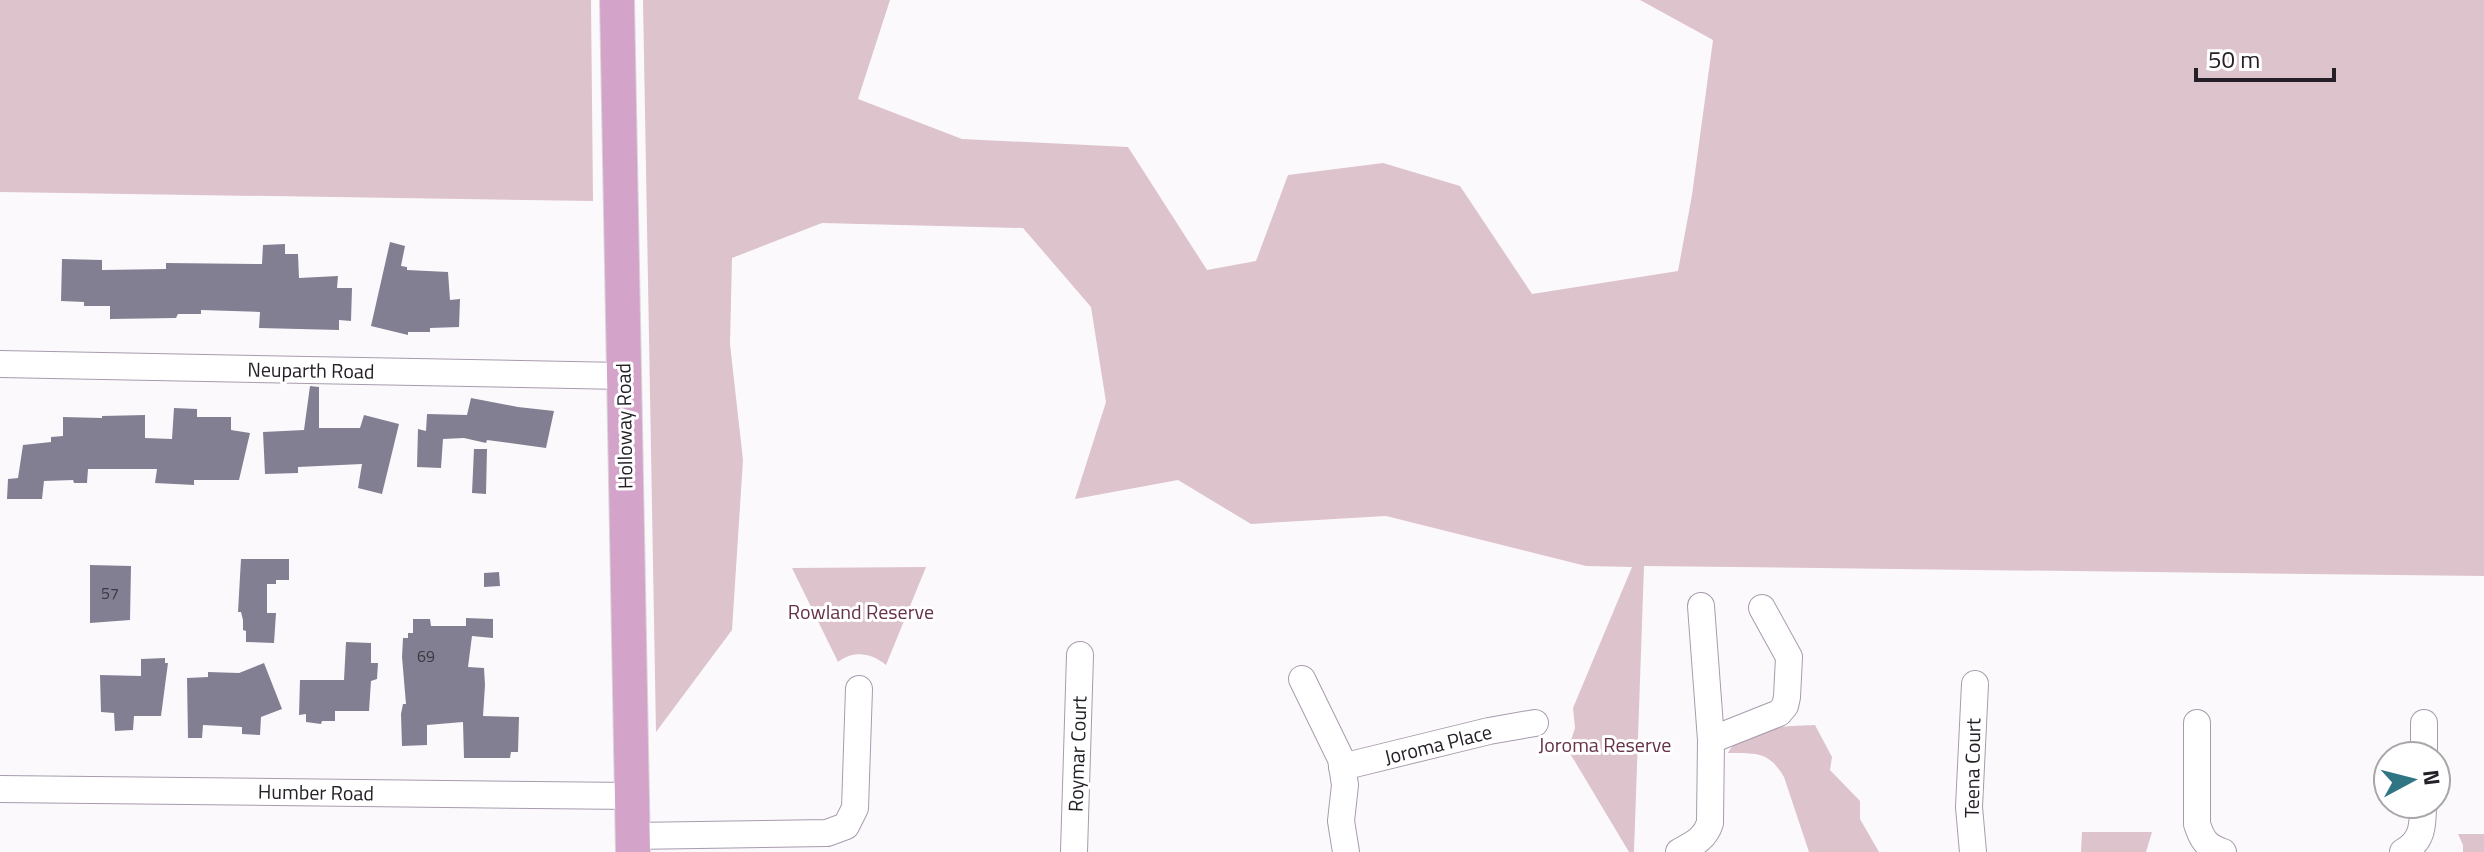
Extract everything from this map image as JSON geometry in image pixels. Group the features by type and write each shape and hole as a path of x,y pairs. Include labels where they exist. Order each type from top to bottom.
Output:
{"main road":[{"name":"Holloway Road","path":"617,0 633,844"}],"street":[{"name":"Neuparth Road","path":"0,364 623,376"},
{"path":"1679,852 1700,840 1707,833 1710,823 1711,740 1701,606"},
{"path":"1711,740 1779,713 1785,706 1789,657 1762,608"},
{"name":"Roymar Court","path":"1074,852 1080,655"},
{"path":"1302,679 1341,759 1345,785 1341,821 1346,852"},
{"name":"Teena Court","path":"1973,852 1969,807 1975,684"},
{"path":"633,844 827,833 846,826 855,808 859,689"},
{"name":"Joroma Place","path":"1342,767 1489,731 1535,723"},
{"path":"2197,723 2197,824 2201,839 2211,849 2223,852"},
{"path":"2424,723 2424,740"},
{"name":"Humber Road","path":"0,789 632,796"},
{"path":"2403,852 2414,845 2421,835 2422,820"}],"green space":[{"path":"0,0 591,0 593,201 0,192"},
{"name":"Joroma Reserve","path":"643,0 890,0 858,99 962,139 1128,147 1207,270 1256,261 1288,175 1383,163 1460,186 1532,294 1678,271 1692,195 1713,40 1640,0 2484,0 2484,576 1644,566 1634,852 1629,852 1568,750 1575,728 1573,708 1632,567 1586,566 1386,516 1251,524 1178,480 1075,499 1106,402 1091,307 1023,228 822,223 732,258 730,344 743,460 732,630 656,732"},
{"name":"Rowland Reserve","path":"926,567 886,665 862,654 838,662 792,568"},
{"path":"1815,725 1832,757 1830,770 1860,801 1860,819 1879,852 1809,852 1784,777 1778,768 1760,755 1728,753 1744,737 1767,729"},
{"path":"2082,832 2152,832 2146,852 2081,852"},
{"path":"2458,834 2484,834 2484,852 2463,852"}],"building":[{"path":"390,242 405,246 401,266 407,267 407,270 448,272 450,300 460,299 459,327 430,328 430,332 408,332 408,335 371,326"},
{"path":"285,244 285,254 298,254 299,278 338,276 337,288 352,288 351,321 339,320 339,330 259,328 260,312 201,310 201,314 178,314 176,318 110,319 110,306 84,306 84,302 61,301 62,259 102,260 102,270 166,269 166,263 262,264 263,245"},
{"path":"310,386 319,387 319,428 360,428 364,415 399,424 382,494 358,488 362,464 298,467 298,473 265,474 263,432 304,430"},
{"path":"471,398 554,411 546,448 487,440 486,443 464,438 443,439 441,468 417,467 418,429 426,431 427,414 467,415"},
{"path":"174,408 197,409 197,417 231,417 231,430 250,433 239,480 194,480 194,485 155,483 157,469 88,469 87,483 44,481 42,499 7,499 8,479 18,478 23,445 51,442 51,437 63,436 63,417 145,415 145,438 172,439"},
{"path":"474,449 487,449 486,494 472,493"},
{"path":"241,559 289,559 289,580 267,584 267,613 276,613 274,643 246,642 241,612 238,612"},
{"path":"90,565 131,566 130,620 90,623"},
{"path":"499,572 500,586 484,587 484,573"},
{"path":"466,618 493,619 493,638 472,636 468,667 484,668 483,716 519,717 518,752 511,752 510,758 464,758 463,722 427,725 427,745 402,746 401,714 403,704 406,704 403,638 413,633 413,619 430,619 431,626 466,626"},
{"path":"346,642 371,643 371,663 378,663 377,679 371,681 369,711 335,711 335,721 322,721 321,724 306,722 306,714 299,715 300,680 344,680"},
{"path":"165,658 165,663 168,663 161,716 134,716 133,730 115,731 114,713 101,712 100,675 141,676 141,659"},
{"path":"264,663 282,709 261,717 260,735 242,734 242,727 203,725 202,738 188,738 187,678 208,677 208,672 239,673"}]}
